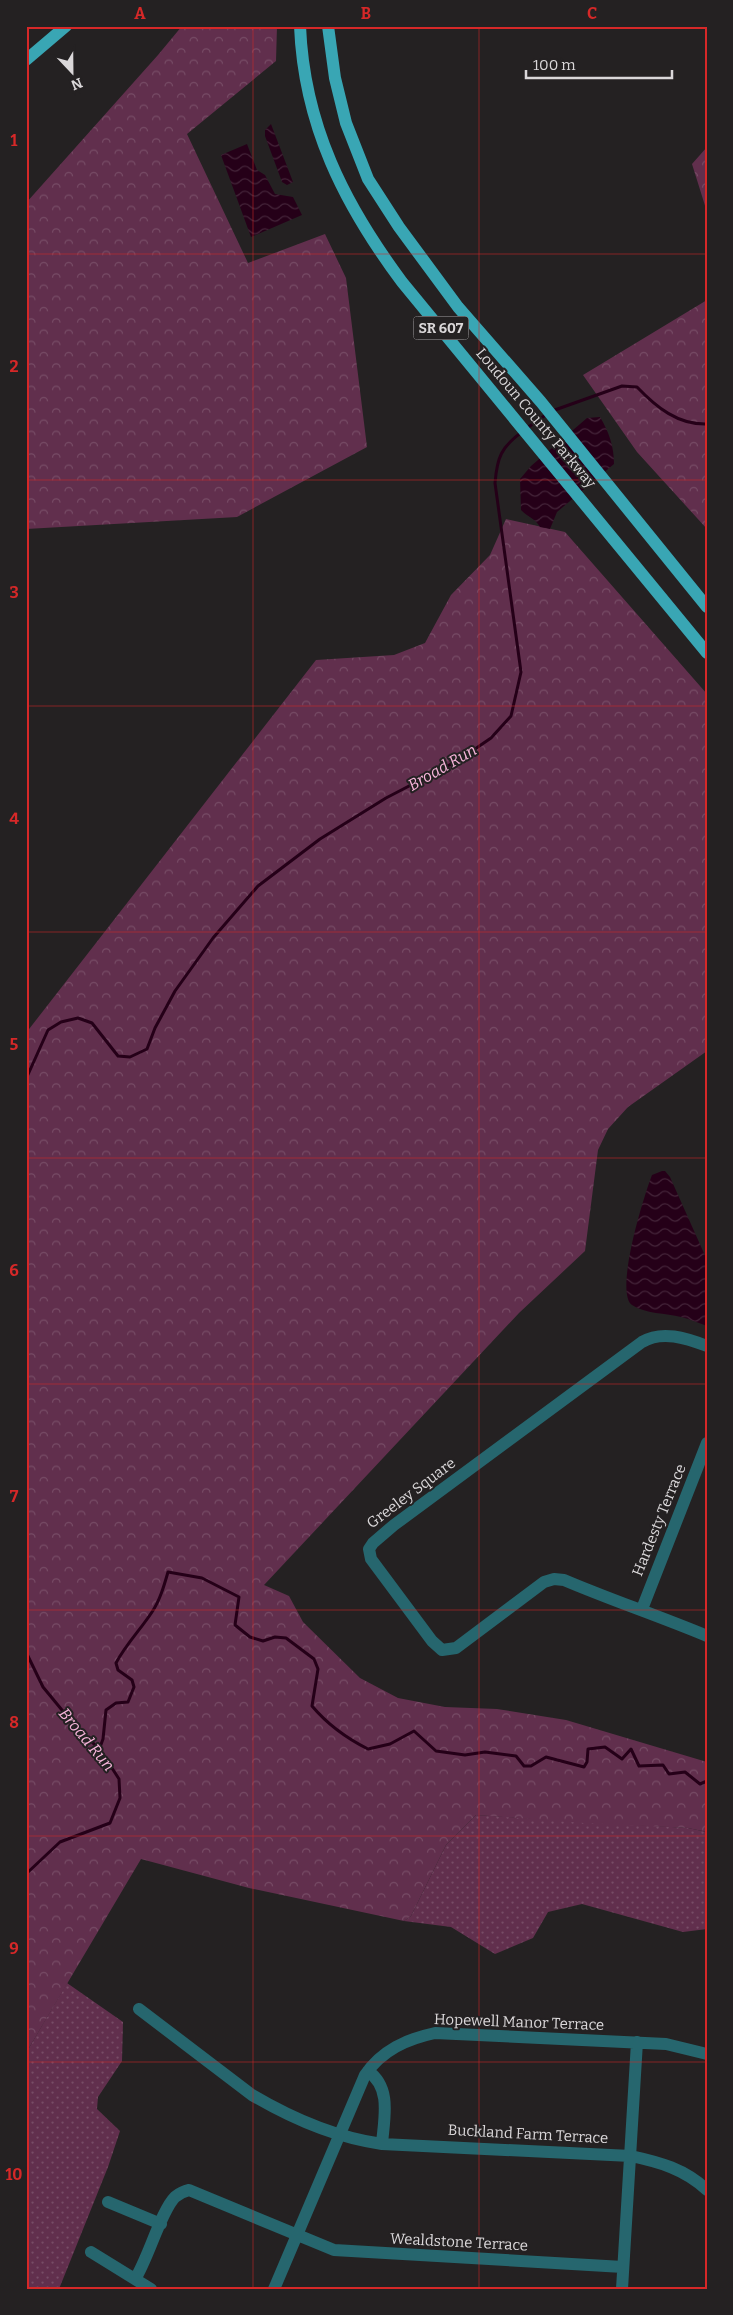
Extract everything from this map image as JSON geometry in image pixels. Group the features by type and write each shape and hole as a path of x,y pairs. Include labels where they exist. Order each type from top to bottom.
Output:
{"main road":[{"path":"26,60 66,26"},
{"name":"Loudoun County Parkway","path":"300,26 303,73 319,135 356,214 402,282 707,653"},
{"name":"Loudoun County Parkway","path":"328,26 335,78 346,123 368,179 399,228 458,306 540,402 707,607"}],"street":[{"name":"Greeley Square","path":"707,1346 680,1338 659,1335 642,1342 394,1525 372,1543 369,1549 371,1559 432,1641 442,1650 456,1648 544,1582 554,1579 564,1580 616,1602 642,1609 707,1636"},
{"name":"Hardesty Terrace","path":"642,1609 707,1443"},
{"name":"Buckland Farm Terrace","path":"139,2009 252,2095 267,2104 340,2135 360,2141 382,2144 630,2156 661,2162 686,2174 707,2190"},
{"name":"Hopewell Manor Terrace","path":"274,2289 368,2071 399,2044 435,2033 666,2044 707,2054"},
{"path":"622,2289 637,2042"},
{"path":"368,2071 380,2081 385,2094 382,2144"},
{"name":"Wealdstone Terrace","path":"161,2224 176,2197 190,2190 239,2209 296,2236 334,2250 623,2267"},
{"path":"108,2202 161,2224 135,2279"},
{"path":"91,2252 151,2289"}],"green space":[{"path":"182,26 277,26 276,61 187,134 248,263 325,234 346,278 367,447 237,517 26,529 26,203"},
{"path":"707,147 707,212 692,164"},
{"path":"707,300 707,529 637,452 583,375"},
{"path":"506,519 565,532 707,694 707,1051 628,1107 608,1129 598,1150 585,1251 519,1313 264,1585 289,1596 303,1622 360,1678 398,1698 445,1707 497,1709 566,1720 707,1762 707,1832 688,1828 476,1815 446,1845 411,1916 404,1921 249,1888 141,1859 26,2053 26,1033 316,660 394,655 425,643 451,595 490,555"},
{"path":"476,1815 688,1828 707,1832 707,1929 683,1932 582,1904 548,1912 533,1938 495,1954 451,1927 404,1921 411,1916 446,1845"},
{"path":"67,1983 123,2022 122,2061 98,2097 97,2109 120,2131 108,2167 59,2289 26,2289 26,2053"}],"water":[{"path":"271,124 293,182 287,185 282,182 265,136 265,130"},
{"path":"247,144 257,170 265,175 275,194 293,197 302,215 251,237 221,155"},
{"path":"600,417 610,439 614,464 557,512 550,529 540,527 521,510 520,479 531,466 587,418"},
{"path":"665,1171 670,1177 707,1260 707,1326 681,1317 637,1308 632,1305 627,1297 628,1263 637,1221 652,1175"}],"waterway":[{"name":"Broad Run","path":"552,411 622,386 637,387 660,408 677,418 696,424 707,424"},
{"name":"Broad Run","path":"527,428 547,414"},
{"name":"Broad Run","path":"26,1079 48,1030 61,1022 78,1018 92,1023 118,1056 130,1057 147,1049 155,1028 175,991 213,938 258,886 320,839 386,798 459,760 491,738 511,716 521,672 495,483 501,454 509,443 522,432"},
{"path":"99,1750 103,1739 106,1710 116,1703 128,1702 134,1687 132,1680 118,1670 116,1663 155,1607 162,1593 168,1572 202,1578 239,1597 235,1625 250,1637 263,1641 275,1637 286,1638 314,1659 318,1669 312,1706 338,1730 368,1749 390,1744 414,1731 436,1751 465,1755 485,1752 516,1756 524,1766 531,1766 546,1757 584,1767 587,1762 588,1749 605,1747 622,1759 631,1749 639,1766 663,1765 669,1774 685,1772 700,1784 707,1781"},
{"name":"Broad Run","path":"26,1652 43,1687 71,1721 101,1751 119,1779 120,1798 110,1823 60,1842 26,1874"}]}
